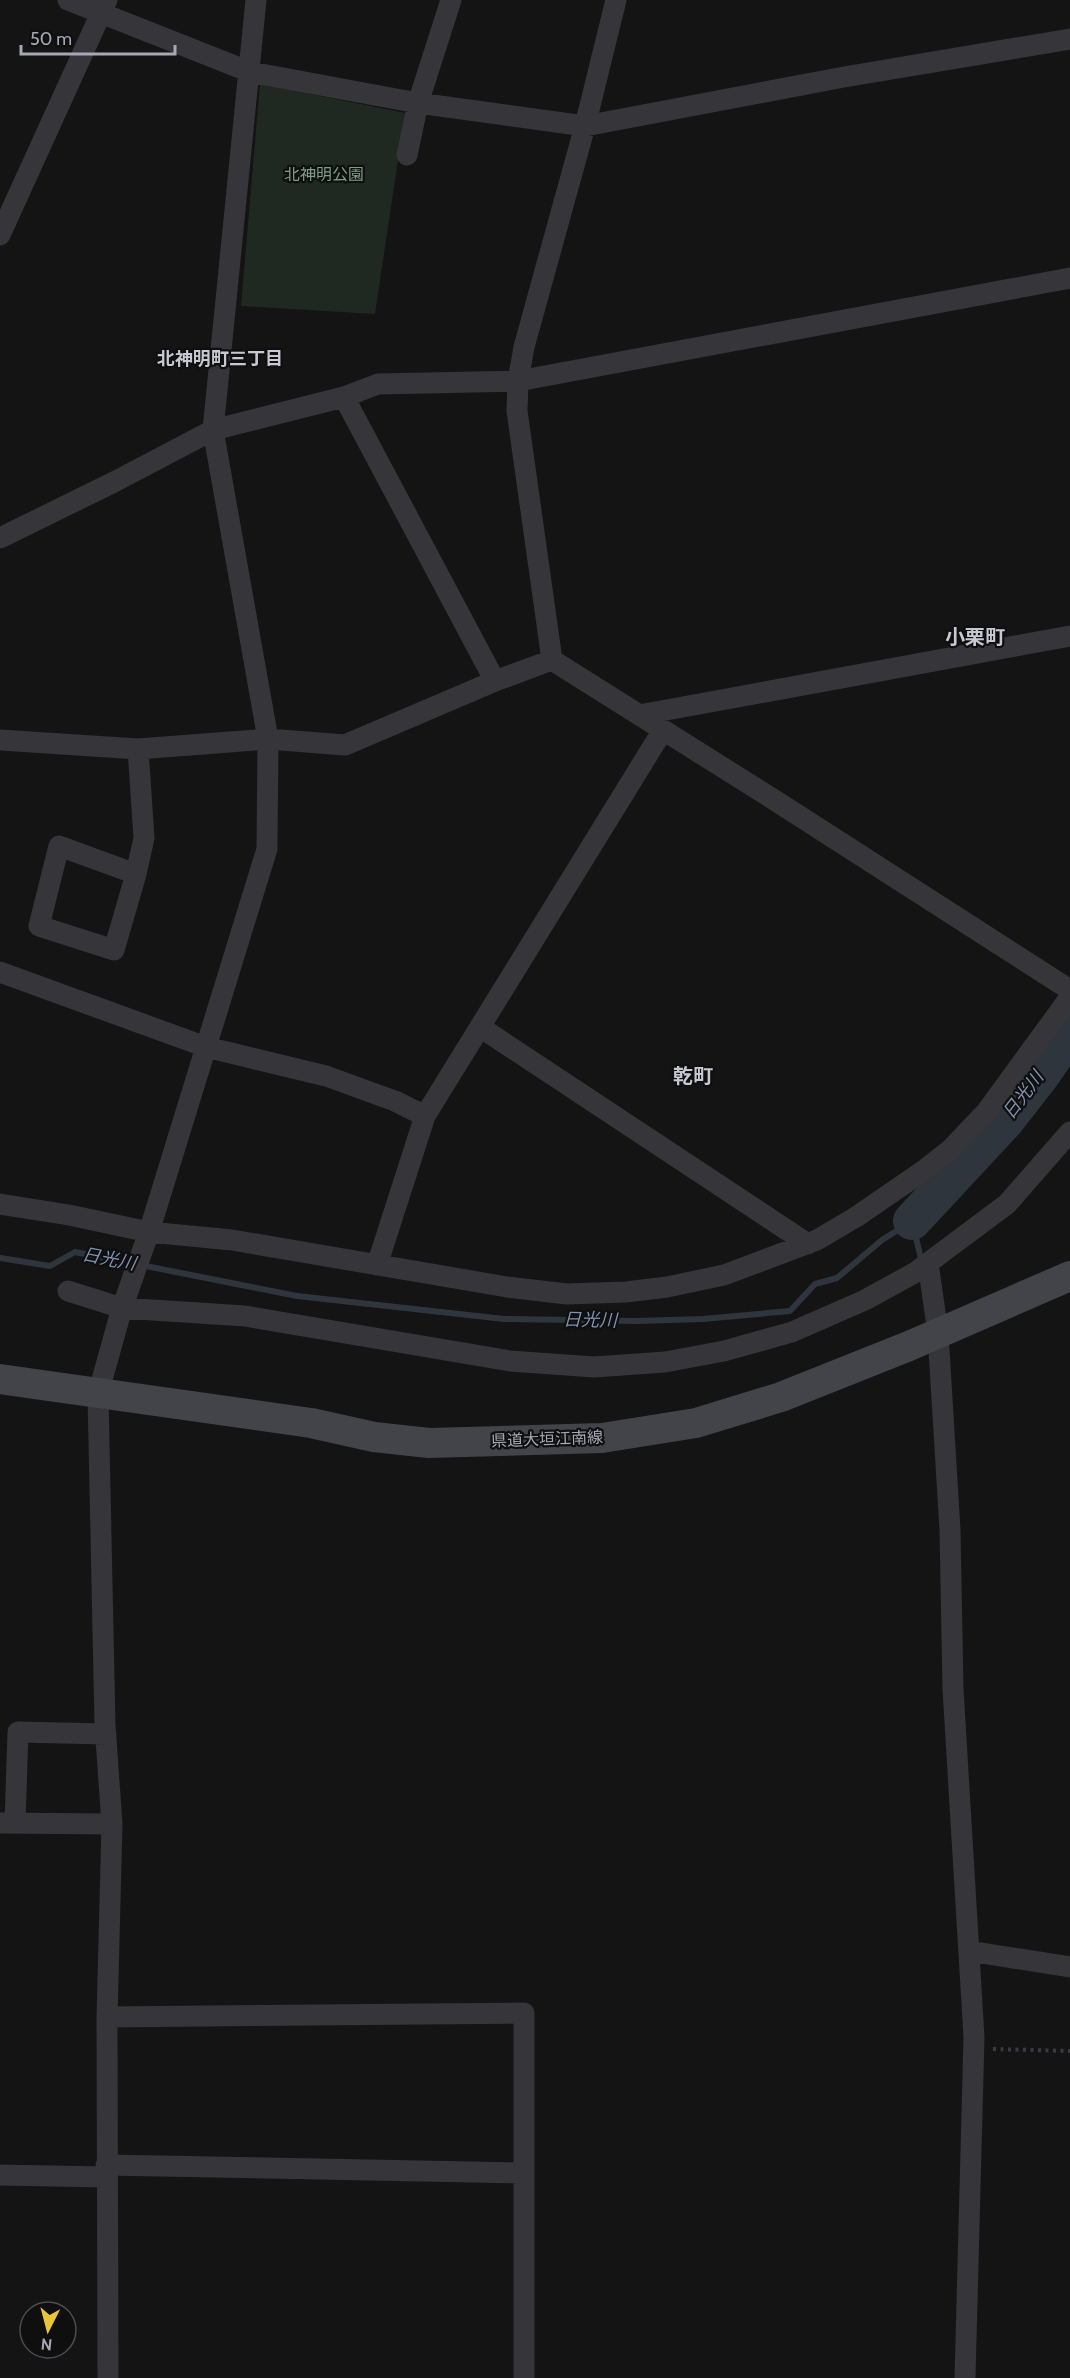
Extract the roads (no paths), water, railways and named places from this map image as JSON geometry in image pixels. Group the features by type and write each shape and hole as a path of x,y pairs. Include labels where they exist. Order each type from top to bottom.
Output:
{"main road":[{"name":"県道大垣江南線","path":"1,1385 98,1394 311,1422 374,1437 429,1443 602,1437 696,1423 770,1401 938,1333 1070,1276"}],"street":[{"path":"68,0 104,7 250,72 418,103 585,126 833,79 1070,39"},
{"path":"108,2378 107,2017 112,1824 106,1734 98,1394 124,1304 148,1235 267,849 268,739 213,430 256,0"},
{"path":"407,155 418,103 451,0"},
{"path":"616,0 585,126 524,347 518,381 517,411 552,660 1070,990"},
{"path":"0,235 104,7"},
{"path":"0,538 213,430 344,397 378,384 518,381 1070,278"},
{"path":"344,397 495,681"},
{"path":"639,715 1070,636"},
{"path":"0,740 138,749 268,739 345,745 495,681 552,660"},
{"path":"376,1265 425,1116 663,730"},
{"path":"136,874 59,846 39,926 114,950 136,874 144,838 138,749"},
{"path":"0,972 206,1047 326,1076 395,1101 425,1116"},
{"path":"0,1204 69,1215 148,1235 232,1240 507,1287 567,1294 626,1292 667,1287 724,1275 808,1244 856,1217 951,1149 987,1111 1070,997"},
{"path":"480,1027 808,1244"},
{"path":"68,1291 124,1304 244,1316 510,1360 594,1367 665,1362 724,1351 792,1332 865,1300 928,1263 1007,1204 1070,1132"},
{"path":"928,1263 938,1333 950,1530 953,1689 974,2049 965,2378"},
{"path":"106,1734 18,1732 7,1823 112,1824"},
{"path":"969,1950 1070,1967"},
{"path":"107,2017 524,2013 524,2378"},
{"path":"0,2175 106,2171 524,2173"}],"waterway":[{"name":"日光川","path":"912,1221 1005,1121 1070,1033"},
{"name":"日光川","path":"0,1258 50,1266 75,1252 297,1296 504,1319 637,1321 703,1319 790,1311 815,1284 837,1278 882,1240 912,1221 922,1263"}],"district":[{"name":"北神明町三丁目","path":"220,359"},
{"name":"小栗町","path":"975,637"},
{"name":"乾町","path":"693,1076"}],"park label":[{"name":"北神明公園","path":"324,174"}]}
